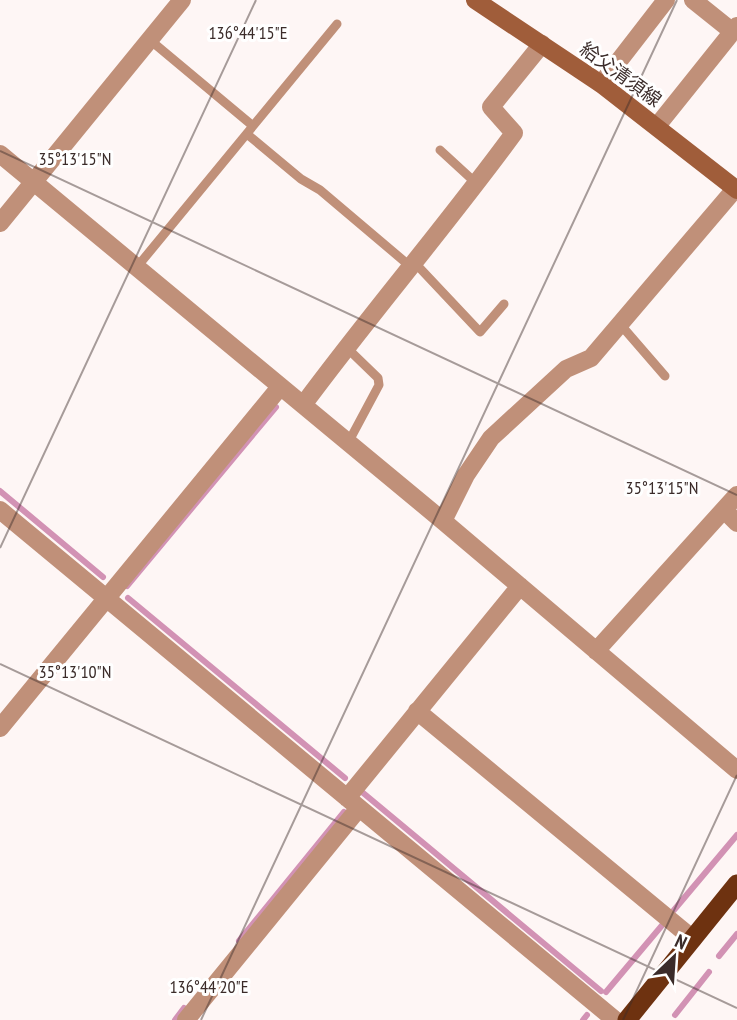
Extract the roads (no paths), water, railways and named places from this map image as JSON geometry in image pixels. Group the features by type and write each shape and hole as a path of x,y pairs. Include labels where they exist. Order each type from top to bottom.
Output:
{"highway":[{"path":"627,1020 737,884"}],"main road":[{"name":"給父清須線","path":"475,0 601,84 736,189"}],"street":[{"path":"0,223 182,0"},
{"path":"601,84 666,0"},
{"path":"657,126 735,29 693,0"},
{"path":"303,405 514,134 491,107 542,44"},
{"path":"0,154 443,521 737,770"},
{"path":"443,521 466,475 491,438 566,369 591,358 736,189"},
{"path":"0,728 280,387"},
{"path":"596,651 731,517 737,495"},
{"path":"0,510 615,1020"},
{"path":"186,1020 353,803 417,711 520,586"},
{"path":"417,711 693,939"}],"lane":[{"path":"137,267 337,24"},
{"path":"150,40 301,179 320,190 413,265 480,332 503,304"},
{"path":"440,149 477,184"},
{"path":"620,324 665,376"},
{"path":"346,347 378,378 379,385 348,443"}],"waterway":[{"path":"127,586 276,407"},
{"path":"0,491 103,577"},
{"path":"128,598 345,778"},
{"path":"362,792 601,991"},
{"path":"239,941 344,812"},
{"path":"674,910 737,835"},
{"path":"606,992 664,923"},
{"path":"719,956 737,934"},
{"path":"675,1015 709,972"},
{"path":"175,1020 184,1008"},
{"path":"583,1020 587,1015"}]}
